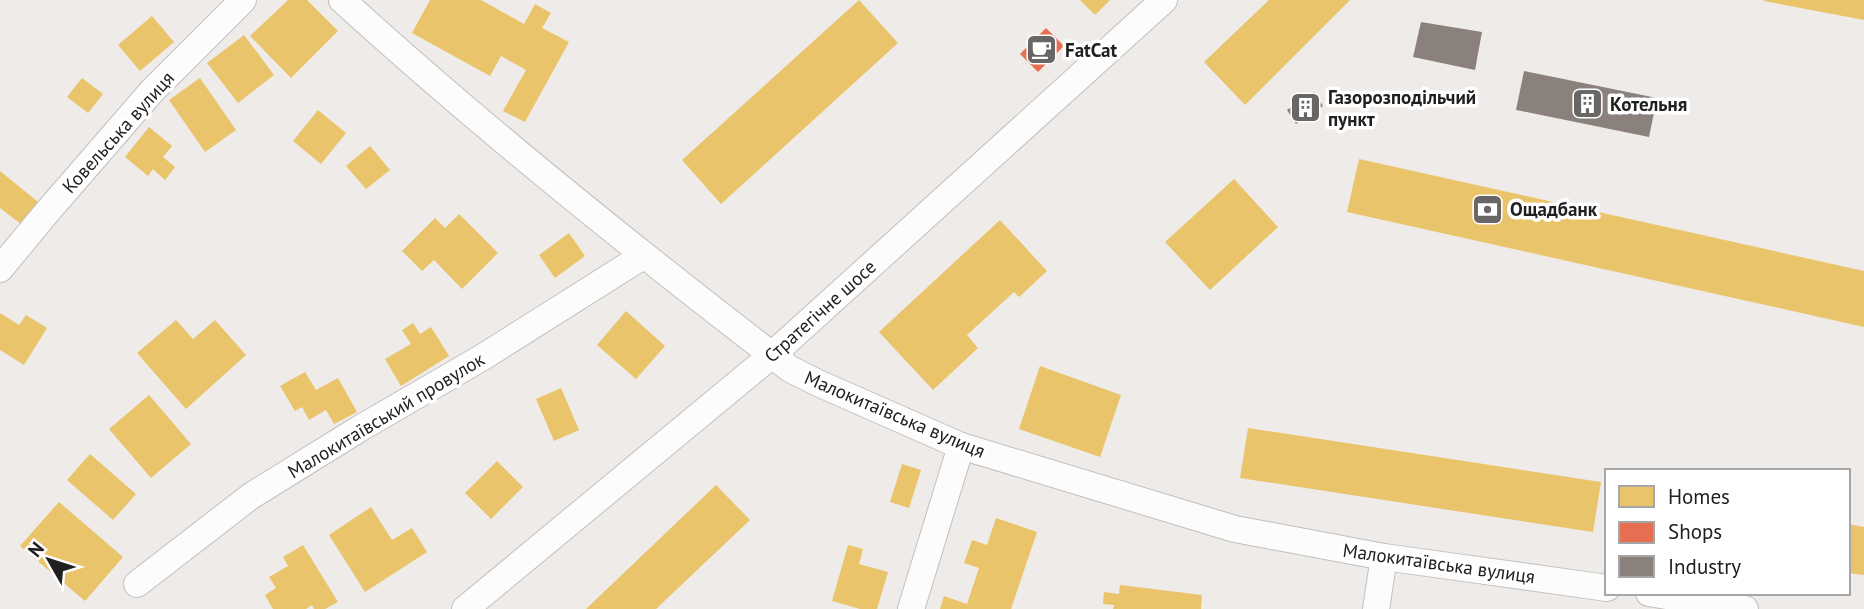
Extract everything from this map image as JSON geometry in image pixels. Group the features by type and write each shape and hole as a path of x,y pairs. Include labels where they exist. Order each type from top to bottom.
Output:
{"street":[{"name":"Ковельська вулиця","path":"0,269 152,91 243,0"},
{"name":"Малокитаївська вулиця","path":"342,0 396,49 643,256 790,369 818,383 961,446 1234,529 1384,557 1605,587"},
{"name":"Стратегічне шосе","path":"465,609 772,355 1164,0"},
{"name":"Малокитаївський провулок","path":"137,584 251,496 483,357 643,256"},
{"path":"911,609 961,446"},
{"path":"1376,609 1384,557"},
{"path":"1661,595 1745,609"}],"building: Homes":[{"path":"288,0 307,0 338,31 291,78 250,36"},
{"path":"430,0 481,0 524,24 535,4 551,13 542,28 569,42 525,122 503,111 526,70 501,56 490,76 412,33"},
{"path":"859,0 898,43 721,204 682,160"},
{"path":"1080,0 1110,0 1095,15"},
{"path":"1269,0 1350,0 1245,105 1204,62"},
{"path":"1864,0 1864,20 1764,1"},
{"path":"152,16 174,42 140,71 118,45"},
{"path":"244,35 274,75 238,103 207,63"},
{"path":"82,78 103,94 88,113 67,97"},
{"path":"200,78 236,130 205,152 169,100"},
{"path":"318,110 346,133 321,164 293,141"},
{"path":"149,127 172,146 163,157 175,167 165,180 153,169 148,176 125,157"},
{"path":"370,146 390,170 366,189 346,166"},
{"path":"1359,159 1864,271 1864,327 1347,212"},
{"path":"0,171 38,202 21,224 0,208"},
{"path":"1234,179 1278,227 1210,290 1165,242"},
{"path":"459,214 498,253 462,289 434,260 422,271 402,251 435,218 445,228"},
{"path":"1000,220 1047,271 1019,297 1014,292 967,335 978,348 933,390 879,332"},
{"path":"569,233 585,256 555,278 539,255"},
{"path":"626,311 665,346 636,379 597,345"},
{"path":"0,313 19,325 26,315 47,328 24,365 0,350"},
{"path":"176,320 193,339 215,320 246,355 186,409 137,353"},
{"path":"413,323 420,334 431,327 449,356 401,386 385,359 411,344 402,330"},
{"path":"1040,366 1121,395 1100,457 1019,429"},
{"path":"305,372 316,390 338,378 357,412 334,424 326,410 309,420 302,407 295,411 280,386"},
{"path":"561,388 579,430 554,441 536,399"},
{"path":"149,395 191,444 151,478 109,429"},
{"path":"1248,428 1601,482 1593,532 1240,478"},
{"path":"90,454 136,494 113,520 67,480"},
{"path":"497,461 523,487 491,519 465,493"},
{"path":"902,464 921,470 909,508 890,502"},
{"path":"716,485 750,520 656,609 586,609"},
{"path":"59,502 123,557 85,601 20,546"},
{"path":"371,507 392,540 412,528 427,552 365,592 329,535"},
{"path":"996,518 1037,532 1011,609 940,609 944,596 967,604 979,568 964,563 972,540 987,545"},
{"path":"1850,524 1864,527 1864,575 1850,573"},
{"path":"303,545 338,602 325,609 314,609 312,605 306,609 273,609 265,595 276,588 269,577 288,566 283,557"},
{"path":"848,545 863,549 859,564 888,572 877,609 860,609 832,601"},
{"path":"1120,585 1202,595 1201,609 1113,609 1114,605 1103,604 1104,592 1119,594"}],"building: Shops":[{"path":"1046,28 1064,46 1038,72 1020,54"}],"building: Industry":[{"path":"1421,22 1482,32 1475,70 1413,57"},
{"name":"Котельня","path":"1524,71 1657,98 1649,137 1516,110"},
{"name":"Газорозподільчий пункт","path":"1314,92 1323,106 1296,124 1287,110"}],"place":[{"name":"FatCat","path":"1042,50"},
{"name":"Котельня","path":"1587,104"},
{"name":"Газорозподільчий пункт","path":"1305,108"},
{"name":"Ощадбанк","path":"1487,209"}]}
